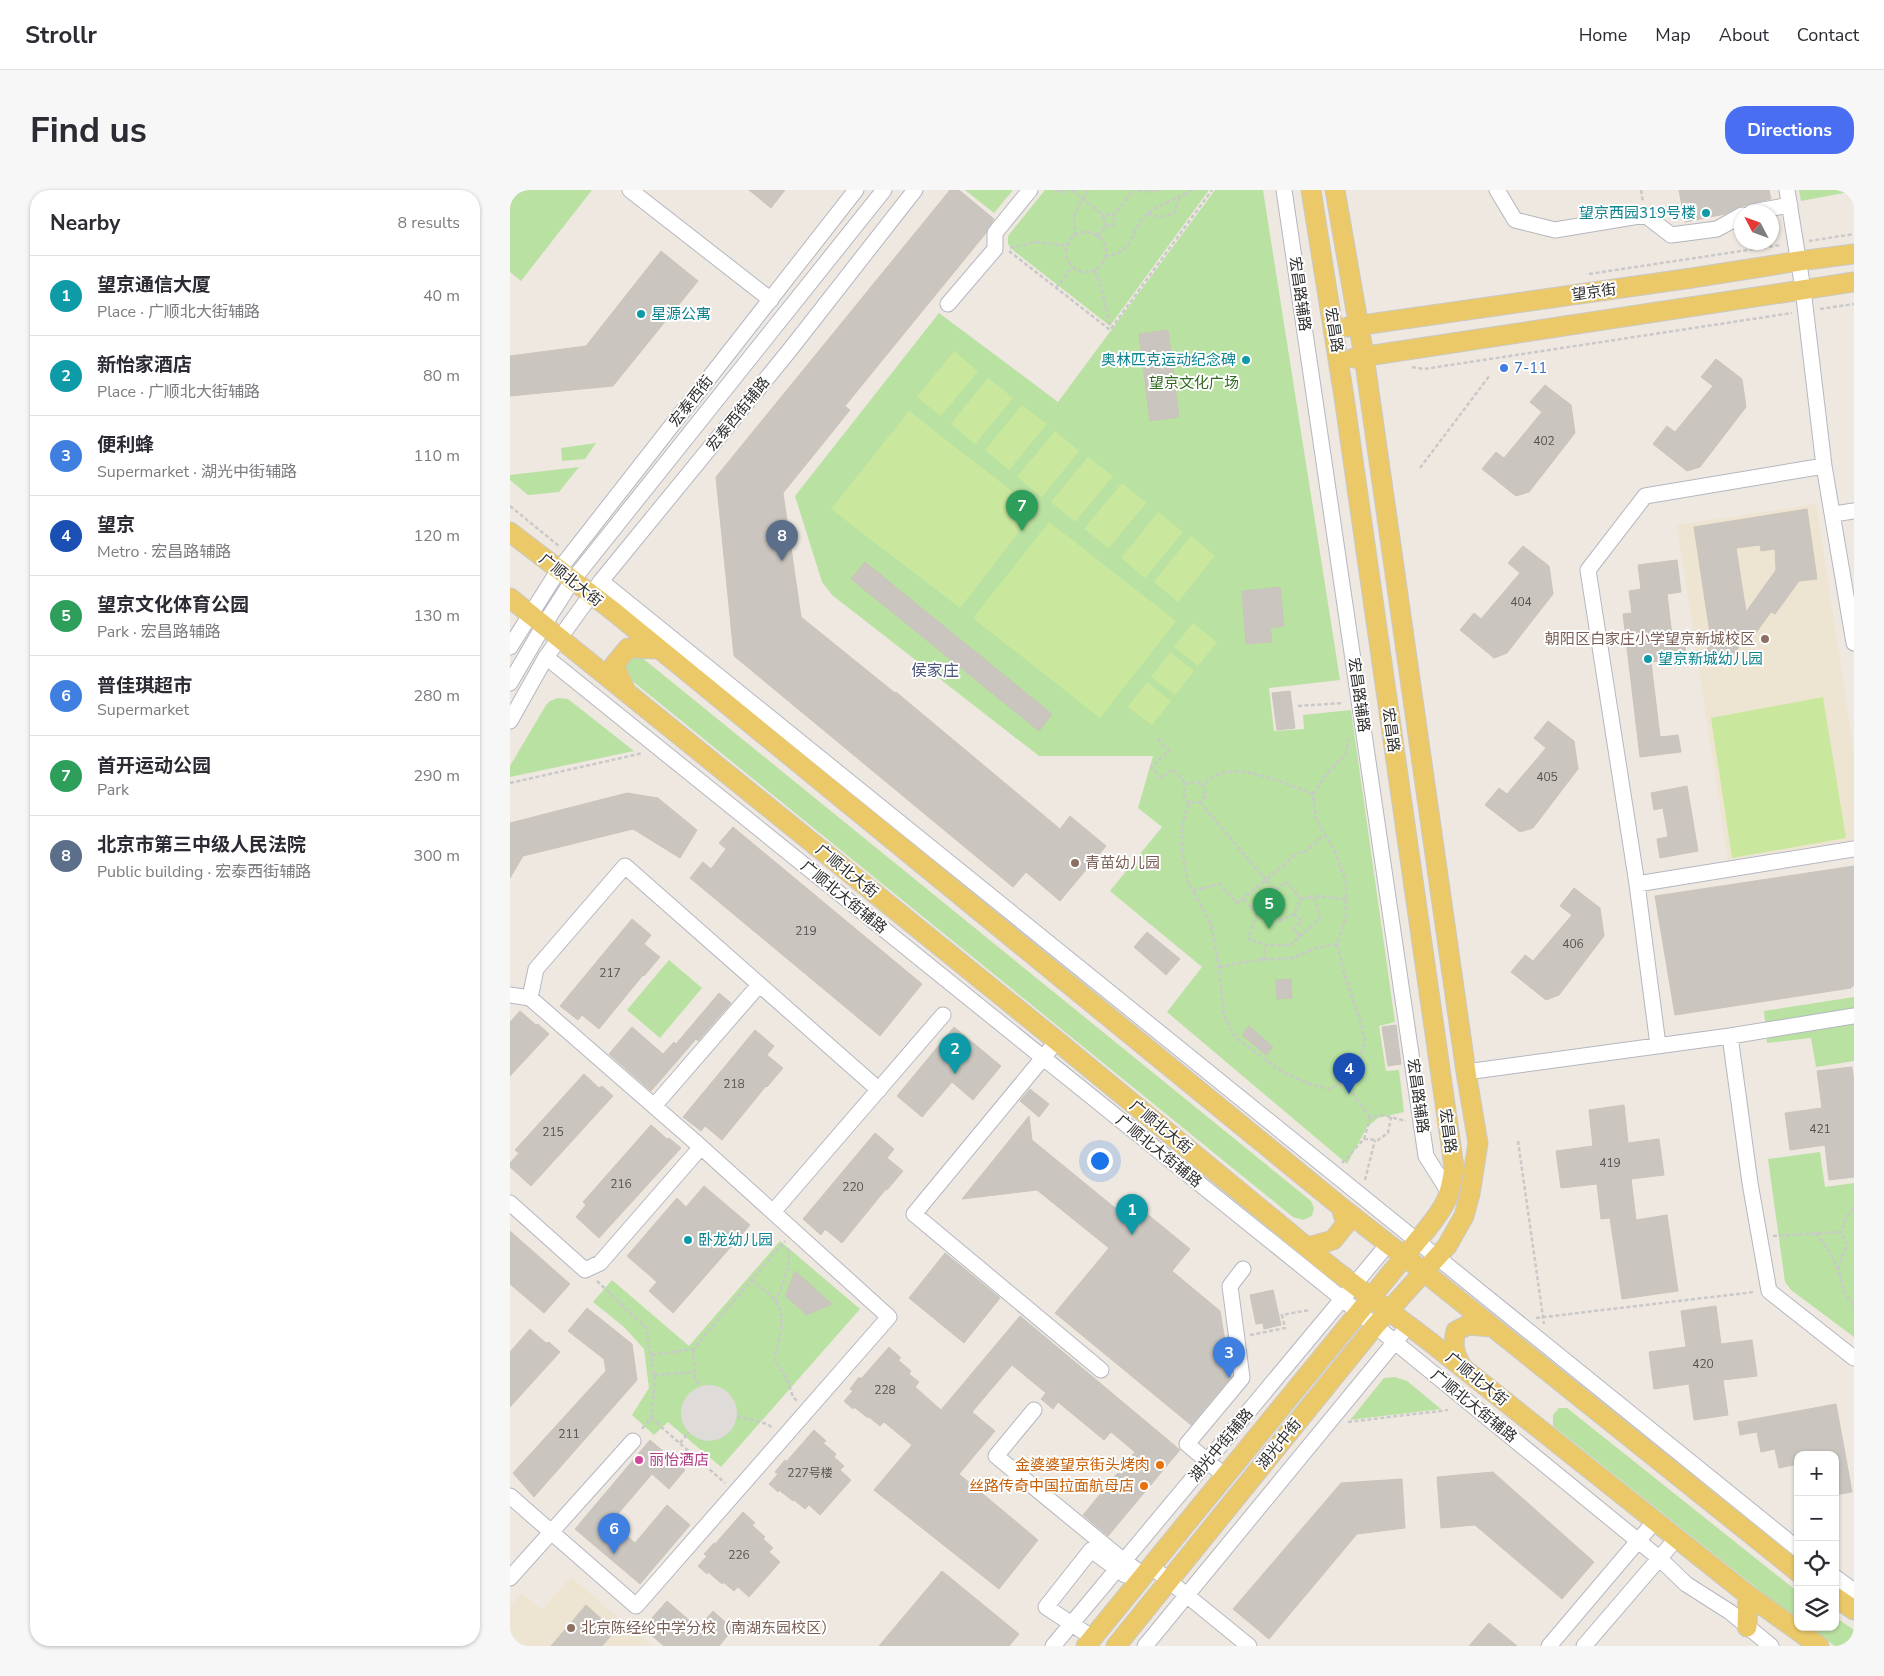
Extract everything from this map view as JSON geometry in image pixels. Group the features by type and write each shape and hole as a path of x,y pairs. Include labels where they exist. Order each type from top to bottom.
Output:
{"main road":[{"name":"宏昌路","path":"1311,190 1339,362 1454,1167 1450,1194 1442,1208 1404,1257"},
{"name":"宏昌路","path":"1335,190 1364,356 1466,1072 1478,1143 1470,1194 1464,1216 1441,1251"},
{"name":"望京街","path":"1334,330 1358,324 1854,254"},
{"name":"望京街","path":"1339,362 1364,356 1854,282"},
{"name":"广顺北大街","path":"510,532 565,576 596,588 658,649 1341,1207 1794,1569"},
{"name":"广顺北大街","path":"510,598 1308,1247 1348,1292 1371,1298 1462,1367 1748,1595 1819,1646"},
{"path":"626,691 614,665 628,648 658,649"},
{"path":"1308,1247 1333,1240 1346,1224 1341,1207"},
{"name":"湖光中街","path":"1116,1646 1375,1326 1441,1251"},
{"name":"湖光中街","path":"1090,1642 1404,1257"},
{"path":"1462,1367 1454,1353 1453,1341 1456,1331 1468,1325 1492,1327"},
{"path":"1747,1627 1748,1595"},
{"path":"1839,1600 1854,1610"}],"street":[{"path":"630,190 771,300"},
{"name":"宏泰西街","path":"565,576 570,555 856,190"},
{"name":"宏泰西街","path":"537,619 565,576 884,190"},
{"name":"宏泰西街辅路","path":"510,721 546,656 596,588 789,351 915,190"},
{"path":"948,304 994,249 995,233 1030,190"},
{"name":"宏昌路辅路","path":"1284,190 1426,1156 1450,1194"},
{"path":"1497,190 1515,220 1555,230 1645,216 1671,235 1717,229 1734,219"},
{"path":"1787,190 1804,290 1824,466 1834,514 1854,643"},
{"path":"1779,208 1790,206"},
{"path":"1658,1045 1637,884 1588,570 1645,496 1824,466"},
{"path":"1834,514 1854,511"},
{"path":"596,588 1416,1241 1441,1251 1794,1546"},
{"path":"510,647 537,619"},
{"path":"510,683 537,619"},
{"name":"广顺北大街辅路","path":"546,656 1043,1058 1348,1292 1358,1312 1659,1558 1686,1584 1730,1612 1771,1646"},
{"path":"1637,884 1854,849"},
{"path":"530,998 536,969 625,866 879,1090"},
{"path":"654,1106 759,985"},
{"path":"510,995 530,998 701,1147 889,1316 636,1606 510,1496"},
{"path":"773,1212 942,1015"},
{"path":"1466,1072 1730,1036 1854,1016"},
{"path":"1730,1036 1769,1291 1854,1358"},
{"path":"1057,1041 914,1214 1101,1370"},
{"path":"510,1203 585,1270 600,1263 701,1147"},
{"name":"湖光中街辅路","path":"1053,1646 1388,1244"},
{"path":"1225,1476 1187,1444 1242,1378 1230,1286 1243,1269"},
{"path":"1145,1646 1408,1326"},
{"path":"1034,1410 996,1456 1121,1565"},
{"path":"510,1578 633,1441"},
{"path":"1548,1646 1655,1521"},
{"path":"1584,1646 1676,1538"},
{"path":"1090,1642 1072,1624 1046,1607 1091,1550 1145,1576 1170,1581 1249,1646"},
{"path":"1839,1580 1854,1591"}],"path":[{"path":"1056,190 1064,192 1071,190 1104,216"},
{"path":"1075,236 1086,233 1098,236 1104,245 1105,256 1102,264 1095,270 1084,272 1072,267 1067,258 1068,246 1075,236 1074,214 1088,190"},
{"path":"1104,216 1103,221 1106,225 1110,227 1114,225 1114,215 1134,190"},
{"path":"1138,190 1150,192 1158,190"},
{"path":"1105,256 1118,254 1128,245 1138,225 1148,213 1192,190"},
{"path":"1110,330 1212,190"},
{"path":"1148,213 1157,217 1166,217 1175,212 1179,198"},
{"path":"1104,216 1114,215"},
{"path":"1098,236 1106,225"},
{"path":"1008,249 1036,242 1068,246"},
{"path":"1005,244 1008,249 1110,330"},
{"path":"1056,288 1072,267"},
{"path":"1095,270 1102,290 1110,330"},
{"path":"1408,366 1424,370 1854,304"},
{"path":"1420,468 1490,375"},
{"path":"510,506 570,555"},
{"path":"1298,706 1349,702"},
{"path":"1343,703 1344,712"},
{"path":"1189,803 1182,826 1182,853 1188,882 1211,924 1220,967 1224,1016 1236,1038 1281,1071 1307,1083 1329,1088 1345,1082 1357,1064 1365,1042 1337,944 1346,916 1346,882 1335,852 1316,819 1313,794 1328,772 1346,754 1349,739 1348,730"},
{"path":"1158,739 1169,751 1151,767 1161,778 1173,769 1186,784"},
{"path":"510,783 645,753"},
{"path":"1186,784 1194,782 1203,784 1220,774 1252,773 1313,794"},
{"path":"1186,784 1183,794 1189,803"},
{"path":"1189,803 1200,802 1206,796 1203,784"},
{"path":"1200,802 1275,890"},
{"path":"1193,891 1219,884 1237,903 1296,854 1306,851 1324,835"},
{"path":"1253,910 1286,882 1301,899"},
{"path":"1301,899 1314,896 1346,899"},
{"path":"1257,914 1248,939 1266,946 1290,945 1320,919 1314,896"},
{"path":"1243,899 1257,914 1279,921 1294,914 1301,899"},
{"path":"1294,914 1302,921 1294,929 1300,936"},
{"path":"1220,967 1263,960 1292,958 1316,948 1337,944"},
{"path":"1263,960 1266,946"},
{"path":"1345,1082 1370,1118"},
{"path":"1370,1118 1382,1115 1412,1122"},
{"path":"1364,1139 1378,1140 1388,1133 1391,1117"},
{"path":"1341,1164 1364,1139 1370,1118"},
{"path":"1365,1181 1375,1140"},
{"path":"1518,1141 1544,1326"},
{"path":"1838,1269 1847,1244 1841,1232 1846,1218 1854,1207"},
{"path":"1760,1237 1841,1232"},
{"path":"1816,1233 1830,1253 1838,1269 1844,1295 1854,1305"},
{"path":"652,1355 693,1349 788,1237 789,1266 776,1302"},
{"path":"585,1270 646,1328 655,1381 651,1418 633,1441"},
{"path":"751,1280 769,1292 780,1309 782,1332 774,1358 786,1379 792,1397 808,1410"},
{"path":"1534,1318 1769,1291"},
{"path":"1236,1337 1285,1328 1282,1315 1309,1310"},
{"path":"693,1349 695,1378 700,1386"},
{"path":"654,1375 695,1372"},
{"path":"1348,1422 1448,1410"},
{"path":"737,1416 767,1424 784,1438"},
{"path":"651,1418 735,1493"},
{"path":"680,1444 689,1432"}],"shaded area":[{"name":"朝阳区白家庄小学望京新城校区","path":"1816,504 1854,752 1854,840 1728,860 1677,525"},
{"path":"709,1385 720,1387 729,1393 735,1402 737,1413 735,1424 729,1433 720,1439 709,1441 698,1439 689,1433 683,1424 681,1413 683,1402 689,1393 698,1387"},
{"name":"北京陈经纶中学分校（南湖东园校区）","path":"571,1577 652,1646 510,1646 510,1607 522,1593 542,1610"}],"green space":[{"path":"510,190 592,190 521,281 510,272"},
{"path":"965,190 1013,190 994,213"},
{"path":"1045,190 1209,190 1110,326 1014,251 1008,244 1008,236"},
{"name":"望京文化广场","path":"1215,190 1263,190 1340,680 1269,688 1274,731 1304,729 1303,715 1351,710 1395,1022 1379,1026 1386,1071 1399,1070 1404,1112 1378,1118 1367,1127 1347,1164 1167,1012 1202,967 1110,891 1162,827 1138,808 1153,756 1039,756 832,595 822,582 795,496 939,313 1058,402"},
{"path":"1799,190 1854,190 1854,191 1801,201"},
{"path":"954,351 978,371 941,416 917,397"},
{"path":"988,378 1013,398 975,444 951,424"},
{"path":"1022,405 1047,424 1009,470 985,450"},
{"path":"909,411 1036,510 960,608 831,509"},
{"path":"1055,431 1079,451 1042,497 1017,477"},
{"path":"596,443 585,459 562,461 561,448"},
{"path":"1088,457 1113,476 1075,522 1051,502"},
{"path":"579,467 559,492 528,495 510,480 510,475"},
{"path":"1122,483 1146,503 1109,548 1084,529"},
{"path":"1158,512 1183,532 1145,578 1121,558"},
{"path":"1049,522 1176,621 1100,718 973,618"},
{"path":"1191,536 1215,556 1178,602 1154,582"},
{"path":"1193,623 1217,642 1198,666 1174,647"},
{"path":"1170,652 1194,671 1175,695 1151,677"},
{"path":"640,656 1311,1201 1314,1208 1312,1216 1303,1220 1293,1217 625,675 623,659"},
{"path":"1147,682 1171,701 1152,725 1128,707"},
{"path":"1823,697 1846,838 1732,858 1711,718"},
{"path":"558,698 568,699 634,751 510,777 510,766 546,705"},
{"path":"669,960 702,988 660,1038 627,1010"},
{"path":"1854,997 1854,1061 1816,1067 1811,1038 1767,1043 1764,1011"},
{"path":"1820,1152 1825,1187 1854,1183 1854,1337 1791,1290 1785,1282 1768,1159"},
{"path":"780,1241 860,1309 721,1467 668,1422 654,1435 632,1415 649,1388 644,1349 624,1327 593,1302 612,1280 689,1346"},
{"path":"1395,1377 1407,1381 1441,1409 1350,1420 1384,1378"},
{"path":"1559,1408 1567,1408 1794,1589 1794,1618 1553,1426 1553,1415"},
{"path":"1839,1620 1854,1630 1854,1646 1835,1646 1813,1631 1839,1631"}],"building":[{"path":"749,190 785,190 771,208"},
{"path":"950,190 959,190 994,219 986,233 845,406 850,410 783,493 801,617 896,692 1060,829 1070,816 1106,846 1060,901 1026,872 1013,887 734,656 716,477"},
{"name":"望京西园319号楼","path":"1679,190 1769,190 1771,199 1746,205 1734,205 1734,209 1725,214 1685,222"},
{"name":"星源公寓","path":"661,251 698,281 613,386 510,396 510,356 586,346"},
{"path":"1168,330 1179,417 1150,421 1139,334"},
{"path":"1716,359 1742,379 1746,407 1700,467 1687,471 1653,444 1667,426 1675,432 1713,386 1701,377"},
{"path":"1545,385 1571,405 1575,433 1529,492 1516,496 1482,469 1496,452 1504,458 1542,412 1530,402"},
{"path":"1807,509 1817,579 1799,581 1775,614 1771,612 1752,638 1747,636 1726,665 1706,652 1711,640 1694,527","holes":["1760,545 1761,551 1775,549 1776,570 1746,612 1736,548"]},
{"path":"1523,546 1549,566 1553,594 1507,653 1494,658 1460,630 1474,613 1481,619 1520,573 1508,563"},
{"name":"望京新城幼儿园","path":"1677,560 1681,592 1667,594 1672,636 1684,635 1686,657 1651,662 1660,737 1678,735 1681,752 1640,757 1623,614 1632,613 1629,591 1641,589 1638,565"},
{"path":"865,562 1052,714 1039,731 851,579"},
{"path":"1280,587 1284,626 1270,628 1272,642 1246,644 1242,591"},
{"path":"1290,691 1295,728 1277,730 1272,693"},
{"path":"1548,721 1574,741 1578,769 1533,828 1520,832 1485,805 1499,788 1507,794 1546,748 1534,738"},
{"path":"1687,786 1698,851 1660,858 1657,839 1668,837 1663,808 1654,810 1651,793"},
{"path":"627,793 658,798 697,830 680,858 633,829 523,856 510,878 510,823"},
{"path":"733,827 922,984 880,1036 690,878 703,862 711,869 726,849 719,843"},
{"path":"1854,866 1854,985 1851,988 1675,1015 1655,896"},
{"path":"1574,888 1600,908 1604,936 1559,995 1546,1000 1511,972 1525,955 1533,961 1572,915 1560,906"},
{"path":"632,919 651,935 644,944 660,957 599,1029 582,1015 578,1020 560,1006"},
{"path":"1147,932 1180,959 1166,975 1134,947"},
{"path":"1291,979 1292,998 1277,999 1276,980"},
{"path":"719,993 731,1003 698,1041 696,1039 651,1091 609,1054 632,1027 663,1054 674,1042 676,1044"},
{"path":"520,1011 549,1034 510,1076 510,1022"},
{"path":"1396,1025 1401,1064 1388,1066 1382,1027"},
{"path":"1249,1026 1273,1047 1266,1055 1242,1035"},
{"path":"954,1027 1001,1066 973,1100 952,1082 922,1117 897,1096"},
{"path":"755,1030 774,1046 767,1055 783,1068 722,1140 705,1126 701,1131 683,1117"},
{"path":"1852,1067 1854,1082 1854,1177 1829,1180 1825,1145 1790,1150 1785,1113 1822,1108 1817,1071"},
{"path":"584,1074 599,1088 602,1086 613,1096 531,1186 510,1167 510,1163 519,1153 515,1150"},
{"path":"1030,1089 1049,1104 1039,1117 1020,1101"},
{"path":"1624,1105 1628,1143 1659,1139 1664,1175 1631,1179 1636,1220 1667,1215 1678,1291 1622,1299 1610,1218 1601,1219 1597,1184 1561,1188 1556,1151 1593,1146 1589,1110"},
{"path":"1029,1116 1032,1140 1131,1221 1141,1209 1190,1249 1172,1271 1220,1311 1231,1377 1191,1425 1055,1313 1109,1248 1037,1190 962,1199"},
{"path":"651,1125 681,1148 599,1238 576,1217 586,1205 583,1202"},
{"path":"875,1133 894,1149 887,1158 903,1171 842,1243 825,1229 821,1235 803,1219"},
{"name":"卧龙幼儿园","path":"704,1186 750,1225 673,1313 649,1291 657,1282 627,1256 677,1198 686,1207"},
{"path":"510,1231 570,1284 544,1313 510,1284"},
{"path":"945,1253 1000,1298 964,1343 909,1298"},
{"path":"795,1271 832,1304 807,1315 785,1296"},
{"path":"1273,1290 1281,1325 1264,1329 1263,1323 1256,1324 1250,1295"},
{"path":"1716,1306 1721,1344 1752,1340 1757,1376 1723,1380 1728,1415 1694,1420 1689,1384 1654,1389 1649,1352 1686,1347 1681,1311"},
{"path":"587,1308 632,1344 637,1380 534,1497 513,1473 606,1371 604,1359 568,1331"},
{"path":"1020,1316 1180,1450 1108,1536 1083,1515 1135,1452 1111,1432 1104,1440 1058,1402 1053,1409 1041,1399 1046,1393 1012,1365 972,1412 995,1431 959,1474 1038,1540 999,1589 874,1490 912,1445 884,1422 880,1426 844,1401 853,1391 850,1389 859,1377 861,1379 889,1347 901,1358 898,1360 911,1371 909,1374 919,1382 915,1387 941,1410"},
{"path":"530,1329 560,1352 510,1407 510,1352"},
{"path":"1836,1404 1852,1492 1839,1494 1839,1451 1794,1451 1794,1465 1779,1468 1775,1449 1761,1452 1757,1432 1740,1435 1738,1422"},
{"path":"814,1430 826,1441 823,1443 836,1454 834,1457 844,1466 840,1470 851,1480 820,1515 809,1505 805,1509 769,1484 778,1474 775,1472 785,1460 786,1462"},
{"path":"650,1440 685,1470 669,1489 652,1474 611,1522 635,1543 667,1505 690,1525 640,1584 575,1529"},
{"path":"1493,1472 1594,1562 1562,1599 1475,1525 1441,1528 1437,1477"},
{"path":"1402,1479 1405,1528 1357,1534 1269,1639 1233,1609 1341,1483"},
{"path":"743,1512 755,1523 752,1525 765,1537 763,1539 773,1548 769,1552 780,1562 749,1597 738,1587 734,1591 723,1582 722,1584 698,1566 707,1556 704,1554"},
{"path":"942,1571 1019,1634 1009,1646 879,1646"},
{"path":"667,1601 698,1628 713,1611 733,1629 719,1646 664,1646 643,1628"},
{"path":"586,1605 615,1631 602,1646 551,1646"},
{"path":"1489,1623 1517,1646 1469,1646"}],"place":[{"name":"望京西园319号楼","path":"1706,213"},
{"name":"星源公寓","path":"641,314"},
{"name":"奥林匹克运动纪念碑","path":"1246,360"},
{"name":"7-11","path":"1504,368"},
{"name":"首开运动公园","path":"1022,531"},
{"name":"北京市第三中级人民法院","path":"782,561"},
{"name":"朝阳区白家庄小学望京新城校区","path":"1765,639"},
{"name":"望京新城幼儿园","path":"1648,659"},
{"name":"青苗幼儿园","path":"1075,863"},
{"name":"望京文化体育公园","path":"1269,929"},
{"name":"新怡家酒店","path":"955,1074"},
{"name":"望京","path":"1349,1094"},
{"name":"望京通信大厦","path":"1132,1235"},
{"name":"卧龙幼儿园","path":"688,1240"},
{"name":"便利蜂","path":"1229,1378"},
{"name":"丽怡酒店","path":"639,1460"},
{"name":"金婆婆望京街头烤肉","path":"1160,1465"},
{"name":"丝路传奇中国拉面航母店","path":"1144,1486"},
{"name":"普佳琪超市","path":"614,1554"},
{"name":"北京陈经纶中学分校（南湖东园校区）","path":"571,1628"}],"district":[{"name":"侯家庄","path":"935,670"}]}
